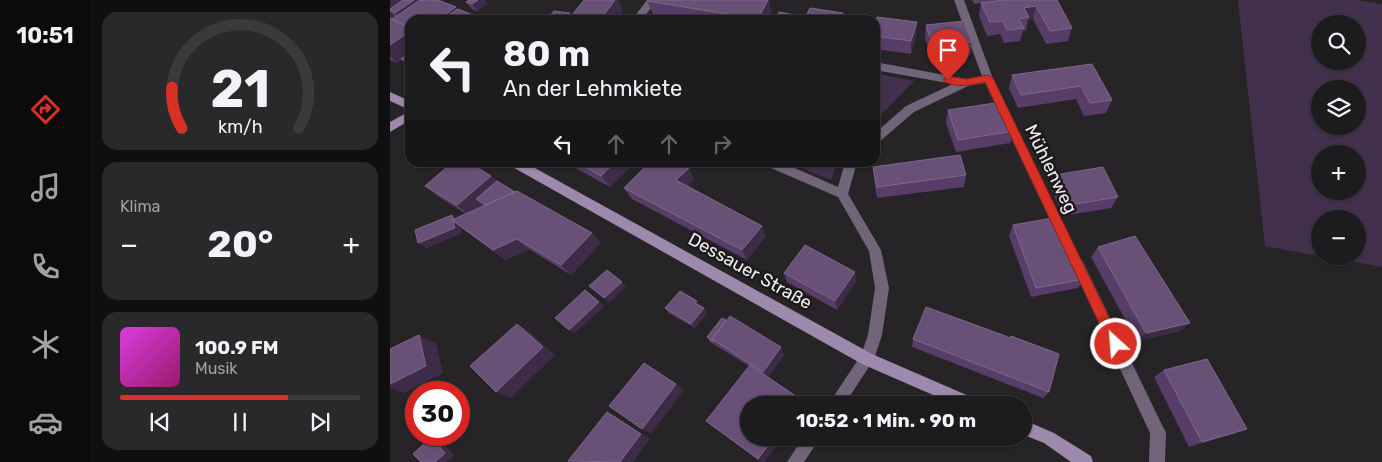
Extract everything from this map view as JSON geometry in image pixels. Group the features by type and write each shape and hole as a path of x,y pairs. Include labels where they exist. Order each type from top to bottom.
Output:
{"main road":[{"path":"390,96 405,104"},
{"path":"390,128 405,118"},
{"name":"Dessauer Straße","path":"524,167 867,359 952,396"},
{"path":"1032,431 1049,438 1085,462"}],"street":[{"path":"640,15 652,0"},
{"name":"Mühlenweg","path":"959,0 988,78 1158,432 1157,462"},
{"path":"880,67 966,83"},
{"path":"880,135 910,109 966,83 988,78"},
{"path":"780,167 842,194 875,250 882,288 875,335 867,359 841,396"},
{"path":"842,194 850,167"},
{"path":"795,462 806,446"}],"shaded area":[{"path":"1238,0 1356,0 1382,4 1382,267 1366,264 1366,210 1311,210 1311,254 1265,246"},
{"path":"880,74 914,81 880,116"},
{"path":"800,167 835,167 831,180"}],"building":[{"path":"403,0 414,0 395,13 390,10 390,9"},
{"path":"420,0 438,0 456,7 445,15 405,15 405,26 392,19"},
{"path":"478,0 472,4 466,2"},
{"path":"584,0 615,0 604,15 572,15"},
{"path":"768,0 760,15 733,15 647,1"},
{"path":"1004,0 1057,0 1072,28 1050,31 1036,6 1024,8 1029,17 1019,19 1024,28 1007,30 1003,21 990,22 981,3"},
{"path":"810,8 843,13 842,15 806,15"},
{"path":"458,9 473,15 449,15"},
{"path":"554,11 570,13 568,15 550,15"},
{"path":"779,12 795,15 778,15"},
{"path":"880,17 917,22 911,41 880,37"},
{"path":"390,18 405,26 405,34 390,45"},
{"path":"964,21 972,42 933,47 926,25"},
{"path":"1092,64 1112,100 1090,103 1081,86 1021,95 1012,75"},
{"path":"1002,102 1014,131 958,140 948,110"},
{"path":"960,155 966,175 877,187 873,167"},
{"path":"447,167 476,167 491,176 457,205 425,186"},
{"path":"586,167 610,167 601,176"},
{"path":"645,167 687,167 689,168 676,180 762,226 742,250 624,188"},
{"path":"1103,167 1118,197 1069,205 1055,175"},
{"path":"497,181 515,192 486,205 476,199"},
{"path":"517,191 592,233 561,265 517,239 493,250 452,220"},
{"path":"452,215 455,228 418,243 415,230"},
{"path":"1058,217 1085,279 1036,288 1013,225"},
{"path":"1135,236 1190,323 1146,333 1098,247"},
{"path":"805,245 855,272 835,301 784,273"},
{"path":"607,270 622,282 604,298 589,286"},
{"path":"585,290 599,302 569,330 555,318"},
{"path":"680,291 697,301 695,303 704,308 691,324 665,308"},
{"path":"926,307 1059,354 1049,392 913,339"},
{"path":"730,316 781,347 763,372 712,339"},
{"path":"722,318 726,320 712,339 714,342 707,337"},
{"path":"517,324 543,347 496,392 470,366"},
{"path":"419,335 426,366 390,384 390,349"},
{"path":"1207,359 1247,429 1202,442 1164,370"},
{"path":"644,363 676,384 642,429 609,406"},
{"path":"750,365 796,396 740,396 740,446 706,421"},
{"path":"607,412 641,434 620,462 568,461"},
{"path":"421,446 439,446 445,453 435,462 421,462 413,454"},
{"path":"740,446 767,446 758,459"}],"route":[{"path":"948,80 966,83 988,78 1116,344"}]}
